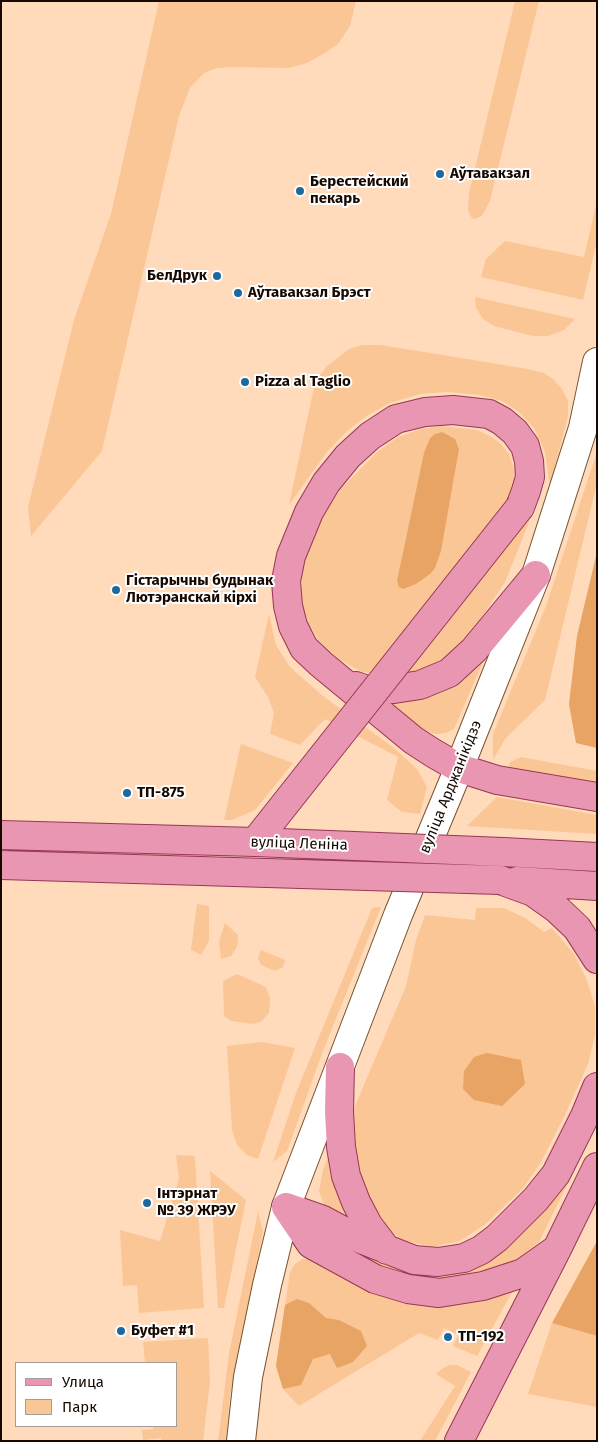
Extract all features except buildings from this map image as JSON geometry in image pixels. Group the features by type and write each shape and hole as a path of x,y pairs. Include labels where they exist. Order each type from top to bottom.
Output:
{"main road":[{"name":"вуліца Арджанікідзэ","path":"241,1441 248,1377 267,1285 286,1207 398,915 460,768 536,575 582,428 596,368"},
{"path":"255,842 520,507 526,492 530,477 529,461 525,446 515,432 502,421 488,414 453,410 425,412 396,419 370,436 348,456 326,483 309,512 291,556 286,581 288,606 293,626 304,648 342,682 413,740 460,768 497,780 597,798"},
{"path":"342,682 367,690 394,689 420,685 449,673 474,650 536,575"},
{"name":"вуліца Леніна","path":"1,835 255,842 597,857"},
{"name":"вуліца Леніна","path":"1,865 500,880 597,886"},
{"path":"500,880 533,892 557,909 577,928 597,959"},
{"path":"340,1067 338,1112 346,1176 356,1202 368,1225 386,1250"},
{"path":"286,1207 322,1220 386,1250 414,1260 438,1262 464,1258 481,1250 497,1238 536,1199 556,1174 597,1088"},
{"path":"459,1441 558,1249 597,1167"},
{"path":"286,1207 311,1244 375,1279 408,1289 439,1293 483,1286 522,1273 558,1249"}],"green space":[{"path":"159,1 356,1 350,26 338,44 307,63 289,68 217,68 204,73 190,88 179,116 102,451 31,536 28,507 74,320 111,214"},
{"path":"515,1 539,1 490,201 482,216 474,219 468,210 469,193"},
{"path":"597,201 597,241 583,300 481,277 486,259 505,241 584,257"},
{"path":"475,297 575,319 564,330 549,336 533,336 494,326 483,319 476,308"},
{"path":"362,345 381,345 528,369 544,373 553,379 562,389 568,401 568,416 550,487 545,452 534,428 519,412 502,401 480,395 448,392 420,394 390,403 368,415 348,430 327,452 289,505 314,387 327,366 349,349"},
{"path":"442,426 477,430 500,443 509,454 514,469 515,483 510,502 530,520 505,582 466,641 445,660 407,676 381,675 360,671 340,660 320,642 307,622 301,600 302,573 312,534 337,493 376,453 398,437 421,429"},
{"path":"597,452 597,483 545,700 505,739 493,760 493,734 546,606"},
{"path":"269,614 276,645 290,667 323,696 394,748 417,769 427,787 420,814 402,812 387,800 398,757 325,719 300,745 270,734 274,713 268,697 255,677"},
{"path":"485,657 454,729 446,733 435,734 420,729 385,704 414,700 441,692 465,678"},
{"path":"241,744 293,763 255,810 232,820 224,820"},
{"path":"521,757 597,771 597,790 507,773 510,762"},
{"path":"497,797 597,815 597,834 467,826"},
{"path":"197,904 209,906 209,941 201,955 191,950"},
{"path":"381,907 323,1051 287,1151 273,1162 296,1093 372,908"},
{"path":"476,908 504,908 525,918 544,932 552,928 574,954 587,980 595,1007 595,1035 588,1064 564,1117 540,1164 523,1188 487,1223 460,1241 432,1247 403,1240 384,1228 372,1209 356,1161 351,1123 355,1106 406,986 416,940 425,915 475,920"},
{"path":"225,923 238,935 237,947 231,956 221,959 219,941"},
{"path":"261,950 285,960 283,967 275,971 261,965 258,958"},
{"path":"237,974 266,987 270,999 269,1013 262,1021 254,1024 231,1021 224,1016 223,981"},
{"path":"262,1042 295,1048 258,1159 247,1155 237,1145 232,1130 227,1046"},
{"path":"597,1116 597,1124 539,1242 518,1259 491,1272 462,1282 379,1272 320,1228 383,1263 411,1273 435,1276 458,1273 499,1252 542,1213 567,1175"},
{"path":"330,1151 352,1227 324,1205 319,1191 323,1170"},
{"path":"176,1155 195,1156 204,1308 139,1313 137,1285 123,1286 120,1230 160,1241 179,1179"},
{"path":"210,1171 246,1200 224,1308 218,1308"},
{"path":"258,1212 263,1232 230,1395 226,1441 218,1441 229,1353"},
{"path":"312,1258 377,1292 517,1283 477,1356 453,1346 458,1335 444,1328 438,1340 419,1333 299,1406 283,1389 276,1366 290,1272 295,1264 303,1259"},
{"path":"552,1323 597,1336 597,1407 528,1394"},
{"path":"208,1338 210,1381 203,1441 161,1441 161,1438 143,1440 142,1430 153,1429 153,1427 178,1427 178,1362 145,1362 143,1342"},
{"path":"450,1365 457,1365 471,1372 435,1441 420,1441 455,1386 436,1374"}],"shaded area":[{"path":"442,432 455,439 459,449 441,551 435,568 430,574 416,584 403,589 399,587 397,581 424,453 430,438"},
{"path":"597,552 597,748 576,743 569,704 577,636"},
{"path":"487,1053 521,1060 525,1084 502,1106 474,1100 463,1089 464,1071 474,1057"},
{"path":"597,1241 597,1336 552,1323"},
{"path":"297,1299 309,1303 326,1318 339,1320 361,1331 367,1346 353,1362 337,1368 330,1354 313,1359 301,1385 283,1389 276,1366 285,1305"}],"place":[{"name":"Аўтавакзал","path":"440,174"},
{"name":"Берестейский пекарь","path":"300,191"},
{"name":"БелДрук","path":"217,276"},
{"name":"Аўтавакзал Брэст","path":"238,293"},
{"name":"Pizza al Taglio","path":"245,382"},
{"name":"Гістарычны будынак Лютэранскай кірхі","path":"116,590"},
{"name":"ТП-875","path":"127,793"},
{"name":"Інтэрнат № 39 ЖРЭУ","path":"147,1203"},
{"name":"Буфет #1","path":"121,1331"},
{"name":"ТП-192","path":"448,1337"}]}
